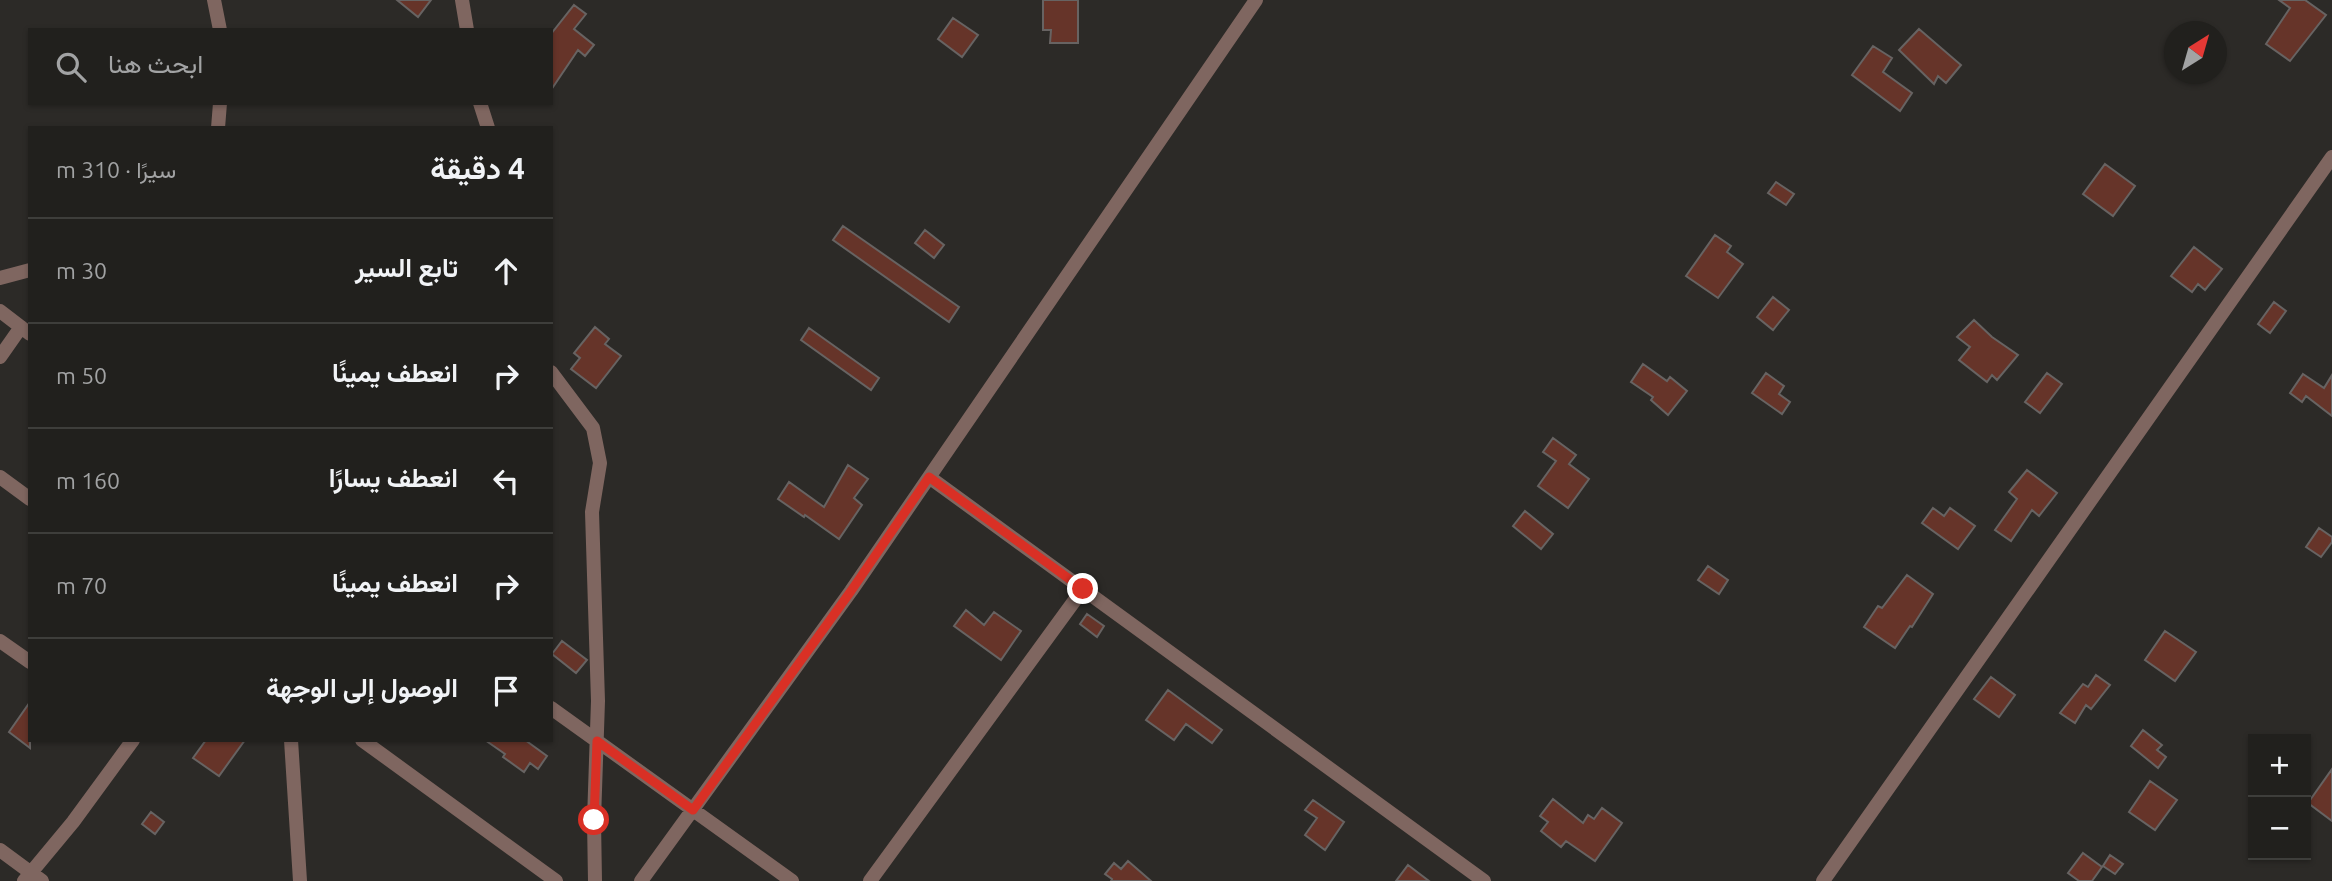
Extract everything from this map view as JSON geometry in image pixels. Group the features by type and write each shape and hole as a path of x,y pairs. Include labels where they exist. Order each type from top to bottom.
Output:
{"street":[{"path":"214,0 220,28"},
{"path":"462,0 467,28"},
{"path":"641,881 851,591 1256,0"},
{"path":"218,126 220,105"},
{"path":"481,105 487,126"},
{"path":"1824,881 2332,157"},
{"path":"0,278 28,271"},
{"path":"0,311 25,330 0,357"},
{"path":"553,375 593,428 600,463 592,512 597,741 595,881"},
{"path":"0,477 28,498"},
{"path":"929,477 1484,881"},
{"path":"870,881 1083,589"},
{"path":"0,641 28,661"},
{"path":"553,709 792,881"},
{"path":"0,850 32,878 132,742"},
{"path":"291,742 300,881"},
{"path":"365,742 556,881"}],"building":[{"path":"397,0 431,0 418,17"},
{"path":"1043,0 1078,0 1078,43 1050,43 1051,30 1043,30"},
{"path":"2279,0 2305,0 2326,15 2290,61 2266,44 2290,8"},
{"path":"574,5 586,14 574,29 594,45 585,56 578,50 553,87 553,31"},
{"path":"953,18 978,35 962,57 938,39"},
{"path":"1919,29 1961,65 1946,83 1938,76 1934,84 1899,50"},
{"path":"1873,46 1892,58 1883,72 1912,93 1900,111 1852,75"},
{"path":"2105,164 2135,186 2113,216 2083,194"},
{"path":"1776,182 1794,194 1786,205 1768,193"},
{"path":"843,226 959,307 949,322 833,240"},
{"path":"925,230 944,245 934,258 915,243"},
{"path":"1715,235 1731,246 1727,252 1743,264 1718,298 1686,276"},
{"path":"2194,247 2222,269 2205,290 2198,284 2192,292 2171,276"},
{"path":"1773,297 1789,310 1773,330 1757,317"},
{"path":"2274,302 2286,311 2270,333 2258,324"},
{"path":"1974,320 2018,355 1997,380 1992,375 1987,382 1959,360 1970,347 1957,337"},
{"path":"595,327 609,339 605,344 621,356 596,388 571,369 580,358 574,353"},
{"path":"809,328 879,378 871,390 801,340"},
{"path":"1643,364 1667,381 1670,377 1687,391 1668,415 1651,400 1653,397 1631,382"},
{"path":"1766,373 1784,386 1779,394 1790,402 1782,414 1752,393"},
{"path":"2047,373 2062,384 2040,413 2025,402"},
{"path":"2303,374 2324,388 2332,375 2332,416 2306,396 2302,402 2290,393"},
{"path":"1553,438 1576,455 1569,464 1589,479 1568,508 1538,486 1556,461 1543,452"},
{"path":"848,465 868,479 854,498 862,505 839,539 778,499 789,482 824,507"},
{"path":"2027,470 2057,493 2039,516 2032,510 2011,541 1995,530 2017,499 2009,492"},
{"path":"1933,508 1944,516 1950,508 1975,526 1958,549 1922,523"},
{"path":"1525,511 1553,534 1541,549 1513,526"},
{"path":"2319,528 2332,537 2332,542 2321,557 2306,547"},
{"path":"1708,566 1728,580 1719,594 1698,580"},
{"path":"1907,575 1933,594 1895,648 1864,627 1878,606 1882,608"},
{"path":"966,610 984,625 994,612 1021,631 1001,660 954,626"},
{"path":"1087,614 1104,626 1097,637 1080,624"},
{"path":"2165,631 2196,652 2175,681 2145,660"},
{"path":"562,641 587,660 576,673 553,653"},
{"path":"2096,675 2110,685 2091,709 2086,705 2075,723 2060,713 2083,684 2088,687"},
{"path":"1991,677 2015,695 1999,717 1974,699"},
{"path":"1168,690 1222,730 1212,743 1186,724 1174,740 1146,720"},
{"path":"28,705 30,748 9,732"},
{"path":"2143,730 2162,745 2157,750 2166,757 2158,768 2131,746"},
{"path":"205,742 244,742 219,776 193,758"},
{"path":"488,742 528,742 547,756 538,769 530,763 524,772 503,757 505,754"},
{"path":"2332,769 2332,821 2311,805 2311,799"},
{"path":"2150,781 2177,800 2155,830 2129,812"},
{"path":"1553,799 1583,823 1588,815 1594,819 1602,808 1622,823 1595,861 1566,841 1561,847 1541,831 1548,822 1540,816"},
{"path":"1313,800 1344,822 1325,850 1305,835 1317,818 1305,810"},
{"path":"151,812 164,822 155,834 142,824"},
{"path":"2083,853 2102,867 2092,881 2079,881 2068,873"},
{"path":"2110,855 2123,864 2115,874 2103,866"},
{"path":"1128,861 1151,881 1111,881 1105,874 1114,863 1121,869"},
{"path":"1408,865 1429,881 1396,881"}],"route":[{"path":"594,820 597,741 693,810 851,591 929,477 1083,589"}]}
